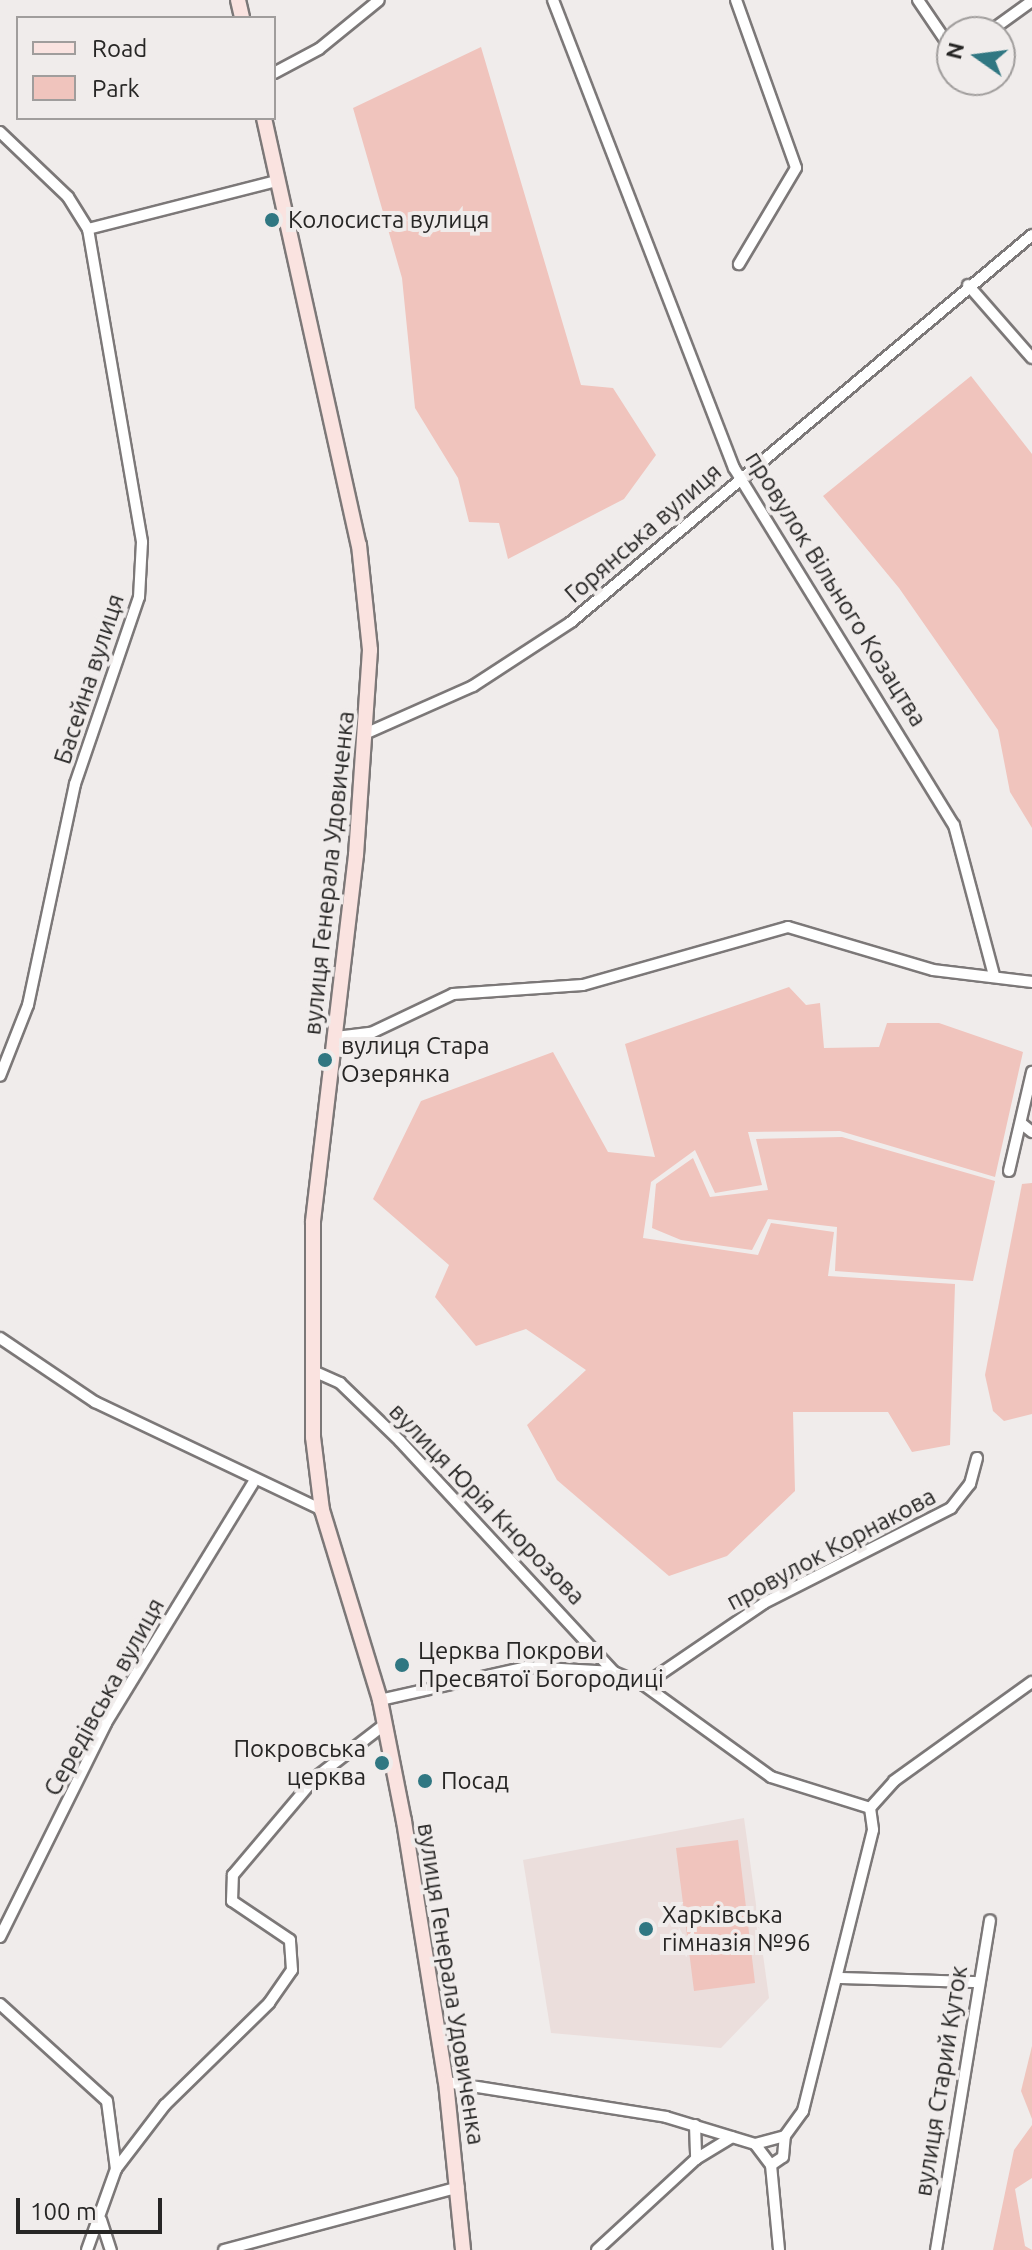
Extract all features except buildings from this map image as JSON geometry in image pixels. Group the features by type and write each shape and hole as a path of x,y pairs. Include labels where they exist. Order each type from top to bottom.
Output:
{"main road":[{"name":"вулиця Генерала Удовиченка","path":"264,120 359,545 370,650 367,733 336,1037 313,1222 311,1370 322,1510 385,1724 446,2082 463,2250"}],"street":[{"path":"276,72 319,49 379,0"},
{"name":"провулок Вільного Козацтва","path":"553,0 739,476 954,825 994,975"},
{"path":"736,0 796,168 739,264"},
{"path":"918,0 936,26"},
{"path":"1011,16 1032,1"},
{"name":"Басейна вулиця","path":"0,132 68,197 88,229 142,542 139,597 75,784 28,1005 0,1076"},
{"path":"88,229 276,181"},
{"name":"Горянська вулиця","path":"367,733 473,686 571,622 739,476 1032,235"},
{"path":"968,285 1032,358"},
{"path":"336,1037 371,1033 453,994 596,982 788,927 933,970 1032,982"},
{"path":"1009,1171 1032,1072"},
{"path":"1022,1124 1032,1132"},
{"path":"0,1338 95,1402 253,1483 322,1510"},
{"name":"вулиця Юрія Кнорозова","path":"311,1370 340,1383 400,1441 614,1672 644,1685 771,1777 870,1808"},
{"name":"провулок Корнакова","path":"644,1685 764,1603 951,1508 970,1484 977,1458"},
{"name":"Середівська вулиця","path":"0,1937 106,1723 253,1483"},
{"path":"380,1700 526,1667 614,1672"},
{"path":"771,2165 783,2157 785,2136 803,2111 873,1830 870,1808 894,1781 1032,1682"},
{"path":"116,2169 165,2105 269,2003 292,1970 290,1940 232,1901 233,1875 315,1778 385,1724"},
{"name":"вулиця Старий Куток","path":"936,2250 976,1982 990,1920"},
{"path":"838,1978 976,1982"},
{"path":"0,2004 107,2101 117,2135 116,2169 101,2220 87,2250"},
{"path":"446,2082 695,2125 755,2144 785,2136"},
{"path":"695,2125 696,2159"},
{"path":"597,2250 696,2159 732,2137"},
{"path":"755,2144 771,2165 779,2250"},
{"path":"224,2250 459,2187"},
{"path":"101,2220 111,2250"}],"shaded area":[{"name":"Харківська гімназія №96","path":"744,1818 769,1998 721,2048 551,2033 523,1860"}],"green space":[{"path":"481,47 581,385 613,388 656,455 624,499 508,559 499,523 469,522 458,478 415,408 402,278 353,108"},
{"path":"971,376 1032,454 1032,828 1010,792 998,730 899,588 823,496"},
{"path":"789,987 806,1005 820,1003 824,1048 879,1047 887,1023 939,1023 1023,1052 995,1177 840,1131 748,1132 762,1185 715,1193 695,1150 651,1182 643,1238 758,1255 771,1223 834,1232 828,1276 955,1284 950,1445 912,1452 888,1412 793,1412 795,1491 727,1556 669,1576 557,1480 527,1425 586,1370 526,1329 476,1346 435,1297 449,1265 373,1199 421,1101 553,1052 608,1152 655,1157 625,1044"},
{"path":"842,1137 995,1181 973,1281 835,1271 837,1227 768,1219 752,1250 681,1240 652,1228 656,1184 693,1158 710,1197 768,1190 756,1139"},
{"path":"1032,1183 1032,1414 1004,1421 993,1411 985,1375 1022,1184"},
{"path":"738,1840 755,1983 694,1991 676,1848"},
{"path":"1032,2046 1032,2119 1021,2091"},
{"path":"1032,2125 1032,2178 1015,2189 1025,2246 1032,2250 993,2250 1014,2150"}],"place":[{"name":"Колосиста вулиця","path":"272,220"},
{"name":"вулиця Стара Озерянка","path":"325,1060"},
{"name":"Церква Покрови Пресвятої Богородиці","path":"402,1665"},
{"name":"Покровська церква","path":"382,1763"},
{"name":"Посад","path":"425,1781"},
{"name":"Харківська гімназія №96","path":"646,1929"}]}
